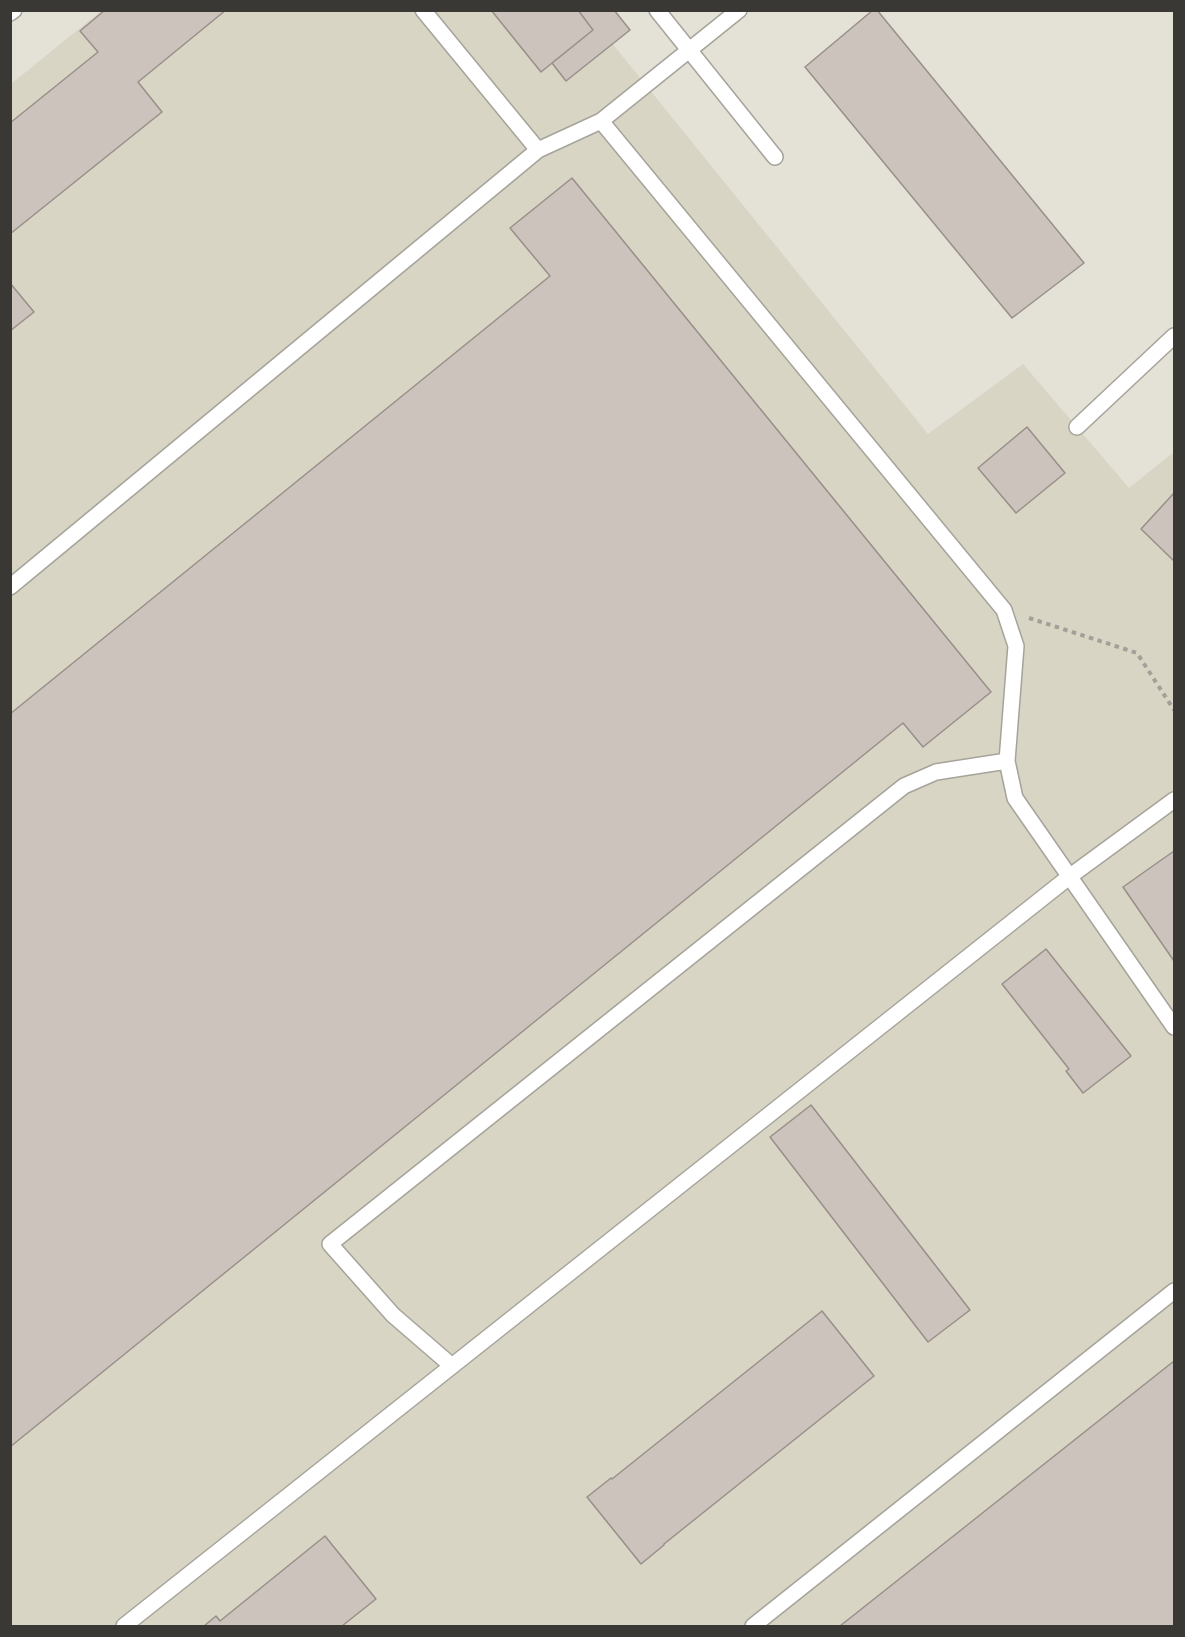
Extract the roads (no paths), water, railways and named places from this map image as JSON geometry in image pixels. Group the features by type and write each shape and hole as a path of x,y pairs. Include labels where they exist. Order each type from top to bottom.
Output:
{"lane":[{"path":"423,10 538,150"},
{"path":"657,10 775,157"},
{"path":"10,587 538,150 602,121 739,10"},
{"path":"602,121 1004,610 1016,646 1007,761 1015,798 1174,1027"},
{"path":"1077,427 1174,336"},
{"path":"452,1366 393,1315 330,1244 904,786 936,772 1007,761"},
{"path":"124,1626 1069,877 1174,800"},
{"path":"753,1626 1174,1292"}]}
